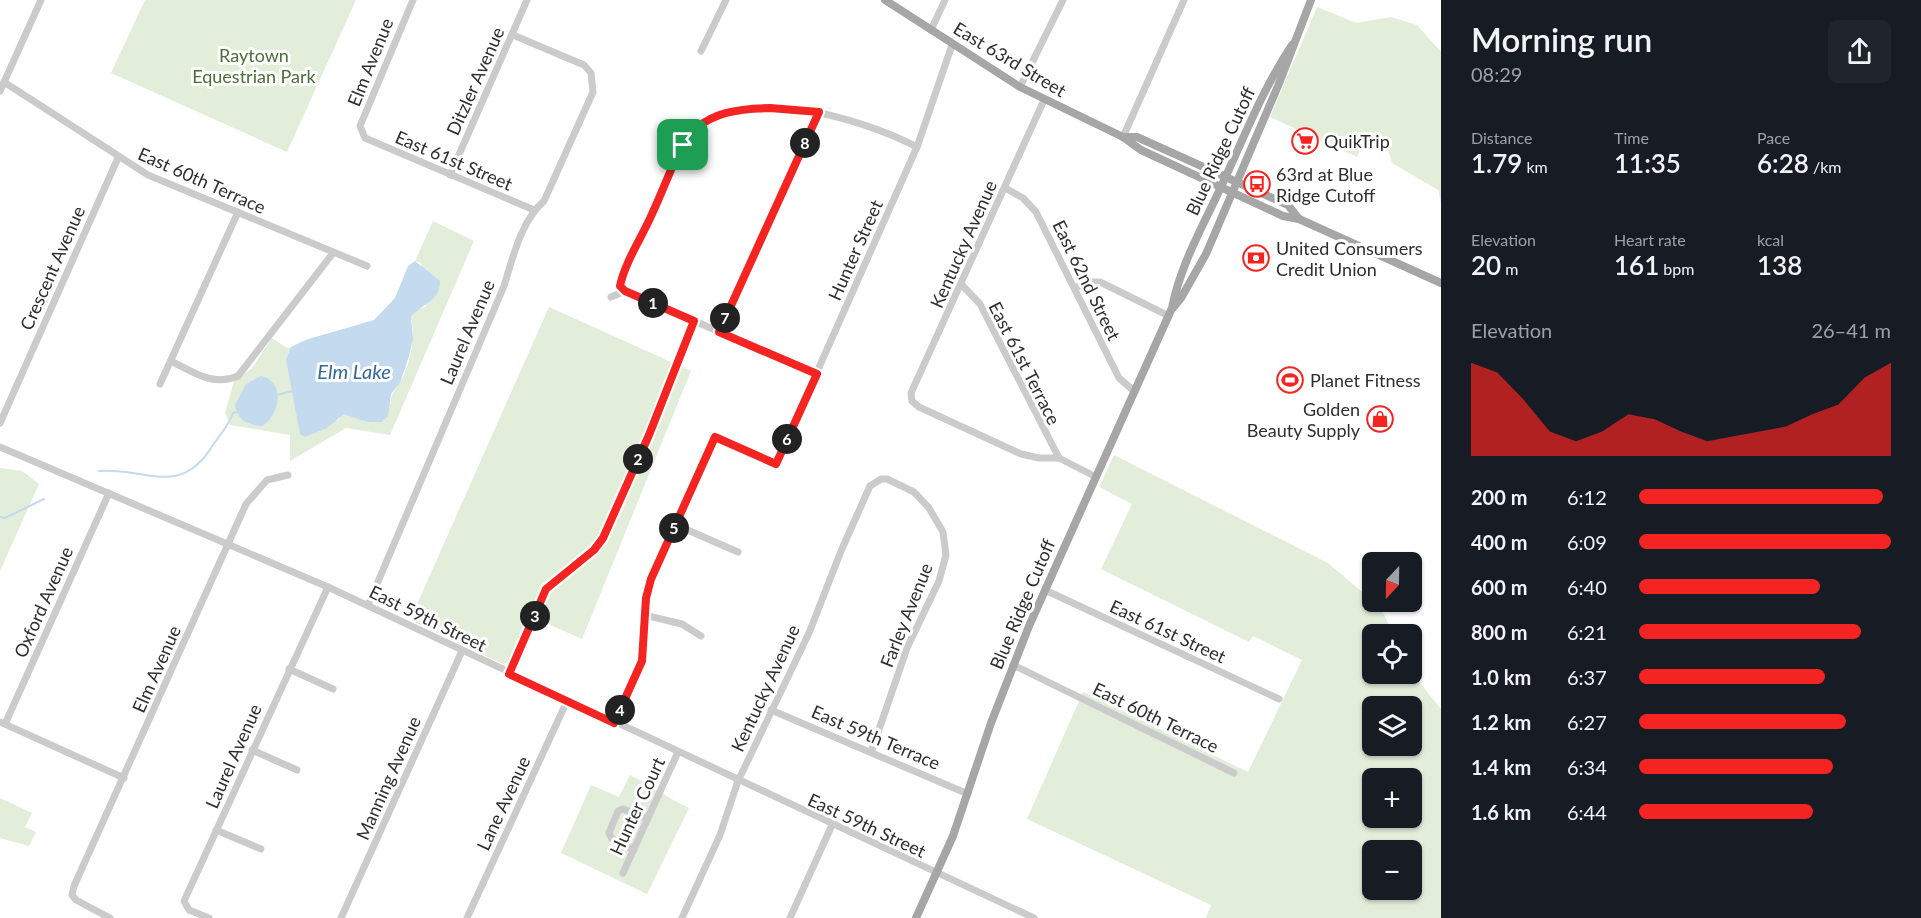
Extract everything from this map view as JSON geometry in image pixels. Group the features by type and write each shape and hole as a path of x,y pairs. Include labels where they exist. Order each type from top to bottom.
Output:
{"main road":[{"name":"East 63rd Street","path":"885,0 1020,87 1123,137 1141,150 1283,216 1299,219 1441,283"},
{"name":"Blue Ridge Cutoff","path":"916,918 968,794 991,723 1045,590 1171,312 1206,254 1278,86 1309,1"},
{"name":"Blue Ridge Cutoff","path":"1171,312 1176,288 1226,176 1273,75 1292,45"},
{"name":"East 63rd Street","path":"1123,137 1137,136 1238,181 1288,205 1299,219"}],"street":[{"path":"0,91 41,0"},
{"name":"Elm Avenue","path":"363,135 360,126 412,0"},
{"name":"Ditzler Avenue","path":"450,175 527,0"},
{"path":"701,51 726,0"},
{"path":"931,30 945,0"},
{"path":"1020,87 1063,0"},
{"path":"1123,137 1184,0"},
{"name":"Laurel Avenue","path":"368,605 534,210 544,201 593,92 592,75 584,65 513,35"},
{"name":"Hunter Street","path":"676,525 715,437 776,464 917,147 952,45"},
{"name":"East 60th Terrace","path":"4,82 118,158 148,175 367,266"},
{"name":"Kentucky Avenue","path":"1044,100 911,393 912,401 919,407 1022,454 1039,458 1059,458"},
{"path":"817,374 625,291 620,284 672,167 691,134 707,121 730,110 744,108 819,112 869,125 917,147"},
{"path":"719,332 819,112"},
{"name":"East 61st Street","path":"363,135 534,210"},
{"name":"Crescent Avenue","path":"0,423 118,158"},
{"name":"East 62nd Street","path":"1005,188 1023,198 1036,212 1119,378 1135,392"},
{"path":"160,384 238,212"},
{"path":"171,361 213,381 227,381 238,376 333,253"},
{"path":"1075,288 1088,282 1100,282 1171,312"},
{"name":"East 61st Terrace","path":"962,285 980,304 1059,458"},
{"path":"612,297 625,291"},
{"path":"509,674 546,589 594,550 603,538 649,435 694,321"},
{"name":"East 59th Street","path":"0,447 328,586 509,674 1034,918"},
{"path":"1059,458 1096,477"},
{"name":"Elm Avenue","path":"110,918 76,900 72,895 246,504 267,480 288,475"},
{"name":"Kentucky Avenue","path":"682,918 720,836 738,781 809,633 841,551 870,486 885,479"},
{"name":"Farley Avenue","path":"872,750 907,648 939,581 946,555 943,531 929,508 914,492 885,479"},
{"name":"Oxford Avenue","path":"2,723 109,493"},
{"path":"614,723 642,661 644,615 651,579 676,525 738,552"},
{"name":"Laurel Avenue","path":"209,918 189,910 184,901 328,586"},
{"name":"East 61st Street","path":"1045,590 1279,699"},
{"path":"644,615 682,624 701,636"},
{"name":"Manning Avenue","path":"341,918 462,651"},
{"name":"East 60th Terrace","path":"1013,665 1234,773"},
{"path":"289,669 333,689"},
{"name":"Lane Avenue","path":"467,918 567,701"},
{"name":"East 59th Terrace","path":"771,710 872,750 968,794"},
{"path":"2,723 124,778"},
{"path":"252,750 297,770"},
{"name":"Hunter Court","path":"623,873 678,752"},
{"path":"634,850 612,839 609,833 618,811 623,809 647,819"},
{"path":"790,918 832,825"},
{"path":"216,830 261,849"}],"green space":[{"name":"Raytown Equestrian Park","path":"145,0 356,0 287,152 111,73"},
{"path":"1317,7 1356,23 1391,17 1417,25 1441,52 1441,202 1438,190 1392,163 1386,142 1367,134 1357,157 1270,117"},
{"path":"433,221 474,241 390,435 346,428 290,461 290,435 230,425 225,413 234,381 252,368 272,338 287,348 291,347 286,359 337,421 344,413 367,422 391,403 409,359 413,333 411,317 417,310 426,306 421,263 415,261"},
{"path":"549,307 691,371 582,639 530,616 511,661 503,664 410,620"},
{"path":"1114,455 1328,563 1362,592 1362,612 1383,612 1388,624 1362,624 1362,684 1421,684 1441,709 1441,918 1206,918 1211,905 1027,819 1083,692 1248,772 1302,660 1253,636 1249,642 1101,569 1132,504 1099,487"},
{"path":"0,468 22,471 39,484 0,571"},
{"path":"630,775 689,808 647,894 561,853 591,785 619,797"},
{"path":"0,798 32,813 25,827 36,832 29,846 0,838"}],"water":[{"name":"Elm Lake","path":"415,261 440,281 439,288 434,298 411,317 413,339 400,383 391,394 388,416 381,422 367,422 344,414 327,428 305,437 300,434 286,359 291,347 305,340 374,320 395,298 408,266"},
{"path":"261,376 269,379 274,385 278,399 273,415 262,426 244,421 238,415 235,405 246,384"}],"waterway":[{"path":"277,395 292,391"},
{"path":"99,471 161,477 175,476 188,471 201,461 224,430 233,413 236,412"},
{"path":"0,517 5,518 44,499"}],"place":[{"name":"QuikTrip","path":"1305,141"},
{"name":"63rd at Blue Ridge Cutoff","path":"1257,184"},
{"name":"United Consumers Credit Union","path":"1256,258"},
{"name":"Planet Fitness","path":"1290,380"},
{"name":"Golden Beauty Supply","path":"1380,419"}],"route":[{"path":"770,108 819,112 719,332 817,374 776,464 715,437 651,579 644,615 645,640 642,661 614,723 509,674 546,589 594,550 603,538 649,435 694,321 625,291 620,286 683,145 702,123 730,110 770,108"}]}
